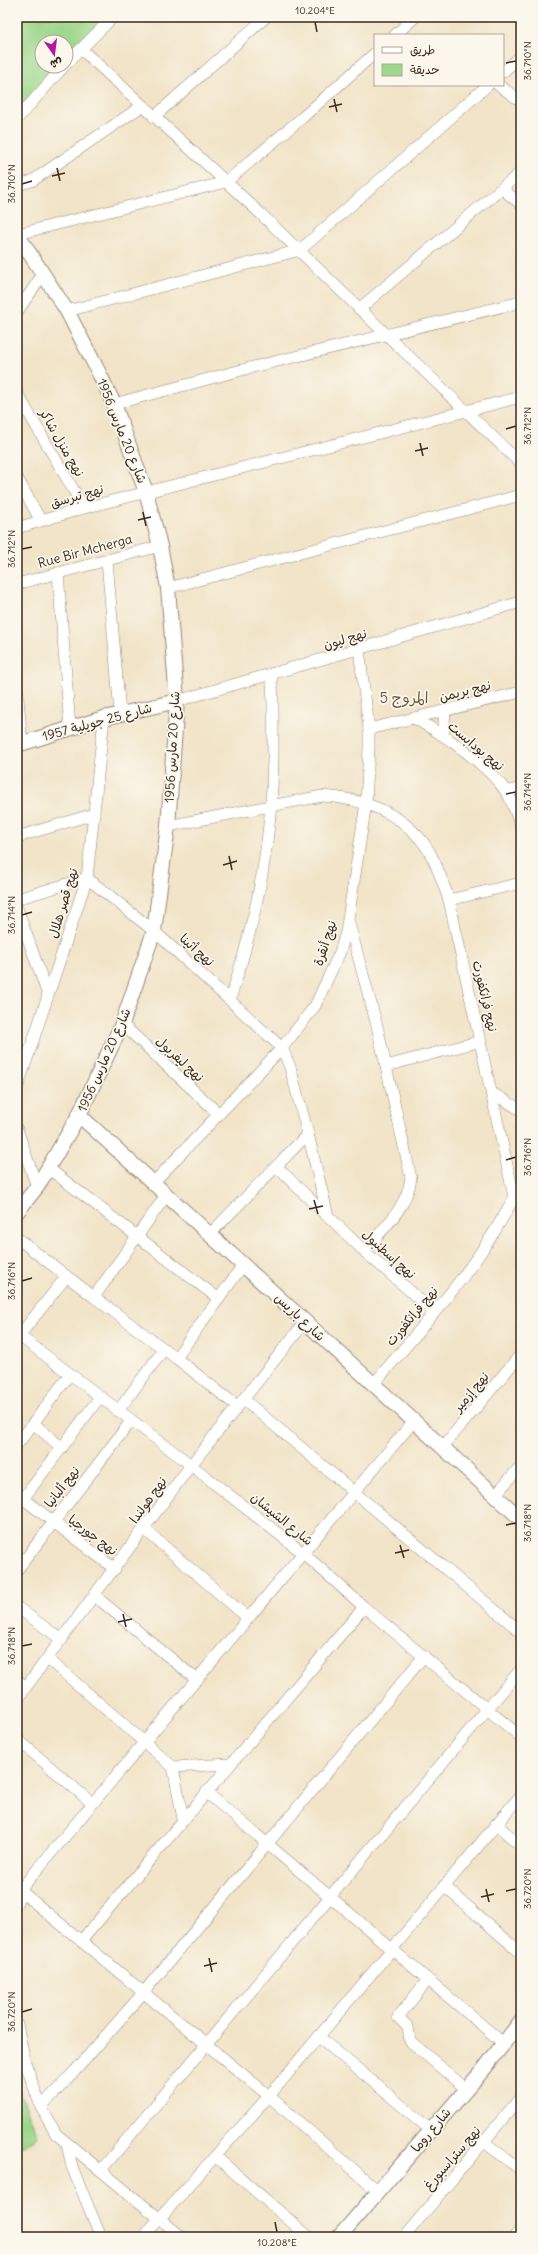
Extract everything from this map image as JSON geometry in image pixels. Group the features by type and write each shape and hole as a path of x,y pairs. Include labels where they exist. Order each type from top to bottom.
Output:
{"street":[{"path":"74,56 113,17"},
{"path":"154,117 266,17"},
{"path":"396,34 415,17"},
{"path":"82,49 142,106 300,250 359,309 521,464"},
{"path":"17,234 226,182 303,117 374,54"},
{"path":"504,71 521,56"},
{"path":"17,119 57,74"},
{"path":"67,311 300,250 487,86"},
{"path":"499,86 521,101"},
{"path":"17,185 32,181 142,106"},
{"path":"359,309 521,172"},
{"path":"502,189 521,204"},
{"name":"شارع 20 مارس 1956","path":"17,234 67,311 114,404 146,492 160,546 168,588 177,701 168,826 154,931 122,1024 79,1115 37,1187 17,1212"},
{"path":"17,312 43,274"},
{"path":"114,404 385,334 521,302"},
{"name":"نهج منزل شاكر","path":"17,393 84,508"},
{"name":"نهج تبرسق","path":"17,528 84,508 521,397"},
{"path":"17,478 41,521"},
{"path":"168,588 521,495"},
{"name":"Rue Bir Mcherga","path":"17,584 160,546"},
{"path":"107,561 120,714"},
{"path":"58,573 70,728"},
{"name":"نهج ليون","path":"177,701 521,602"},
{"name":"نهج أنقرة","path":"154,1182 282,1048 315,1006 340,952 348,918 366,803 369,728 359,649"},
{"path":"230,1000 247,948 258,900 267,849 272,804 273,693 271,675"},
{"path":"17,687 19,744"},
{"name":"نهج بريمن","path":"369,728 521,692"},
{"name":"شارع 25 جويلية 1957","path":"19,744 104,718 177,701"},
{"path":"443,735 445,711"},
{"name":"نهج قصر هلال","path":"17,1089 87,878 104,718"},
{"name":"نهج بودابست","path":"414,718 443,735 475,760 506,792 521,826"},
{"path":"506,792 521,788"},
{"name":"نهج فرانكفورت","path":"168,826 272,804 322,796 346,797 383,810 403,823 423,842 440,875 449,900 517,1199 478,1257 373,1385"},
{"path":"17,837 94,814"},
{"path":"17,899 87,878"},
{"name":"نهج أثينا","path":"87,878 154,931 282,1048"},
{"path":"449,900 521,883"},
{"path":"17,908 48,995"},
{"path":"348,918 386,1066 411,1178 409,1191 402,1206 364,1251"},
{"name":"نهج ليفربول","path":"122,1024 219,1114"},
{"path":"386,1066 481,1040"},
{"path":"282,1048 290,1067 328,1216"},
{"path":"492,1093 521,1110"},
{"name":"شارع باريس","path":"79,1115 154,1182 413,1422 521,1519"},
{"path":"17,1129 19,1141 37,1187"},
{"path":"210,1234 308,1134"},
{"name":"نهج إسطنبول","path":"277,1167 364,1251 434,1312"},
{"path":"48,1168 219,1299"},
{"path":"94,1297 167,1194"},
{"path":"17,1238 66,1277 176,1358 240,1402 355,1492 521,1632"},
{"path":"176,1358 243,1265"},
{"path":"18,1335 66,1277"},
{"name":"نهج هولندا","path":"17,1699 191,1465 305,1322"},
{"name":"شارع الشيشان","path":"18,1335 191,1465 303,1553 364,1607 521,1737"},
{"path":"118,1411 164,1349"},
{"name":"نهج إزمير","path":"442,1448 521,1354"},
{"path":"17,1445 70,1374"},
{"path":"20,1497 62,1448 100,1397"},
{"name":"نهج ألبانيا","path":"17,1570 131,1421"},
{"path":"17,1902 18,1889 197,1680 413,1422"},
{"path":"33,1423 62,1448"},
{"path":"496,1495 521,1466"},
{"name":"نهج جورجيا","path":"20,1497 115,1569"},
{"path":"144,1530 248,1618"},
{"path":"95,1596 197,1680"},
{"path":"17,1607 62,1640"},
{"path":"81,1941 364,1607"},
{"path":"41,2107 75,2071 143,1993 268,1846 424,1656"},
{"path":"48,1659 173,1767 183,1819"},
{"path":"102,2169 521,1669"},
{"path":"17,1680 26,1687"},
{"path":"17,1739 92,1803"},
{"path":"173,1767 230,1764"},
{"path":"206,1792 391,1951 503,2043"},
{"path":"143,2237 269,2096 521,1795"},
{"path":"496,1824 521,1846"},
{"path":"444,1886 521,1953"},
{"path":"18,1889 269,2096 378,2191"},
{"path":"427,1980 398,2017 408,2028 410,2041 466,2088"},
{"name":"شارع روما","path":"339,2237 432,2131 521,2021"},
{"path":"17,2025 25,2062 41,2107 56,2134 67,2144 102,2169 182,2237"},
{"path":"319,2037 432,2131"},
{"name":"نهج ستراسبورغ","path":"410,2235 521,2097"},
{"path":"484,2142 521,2168"},
{"path":"67,2144 72,2167 101,2237"},
{"path":"216,2157 309,2237"},
{"path":"514,2237 521,2230"}],"green space":[{"path":"17,17 106,17 74,51 74,34 34,34 34,74 53,74 17,112"},
{"path":"17,2085 38,2137 17,2149"}],"district":[{"name":"المروج 5","path":"404,697"}]}
